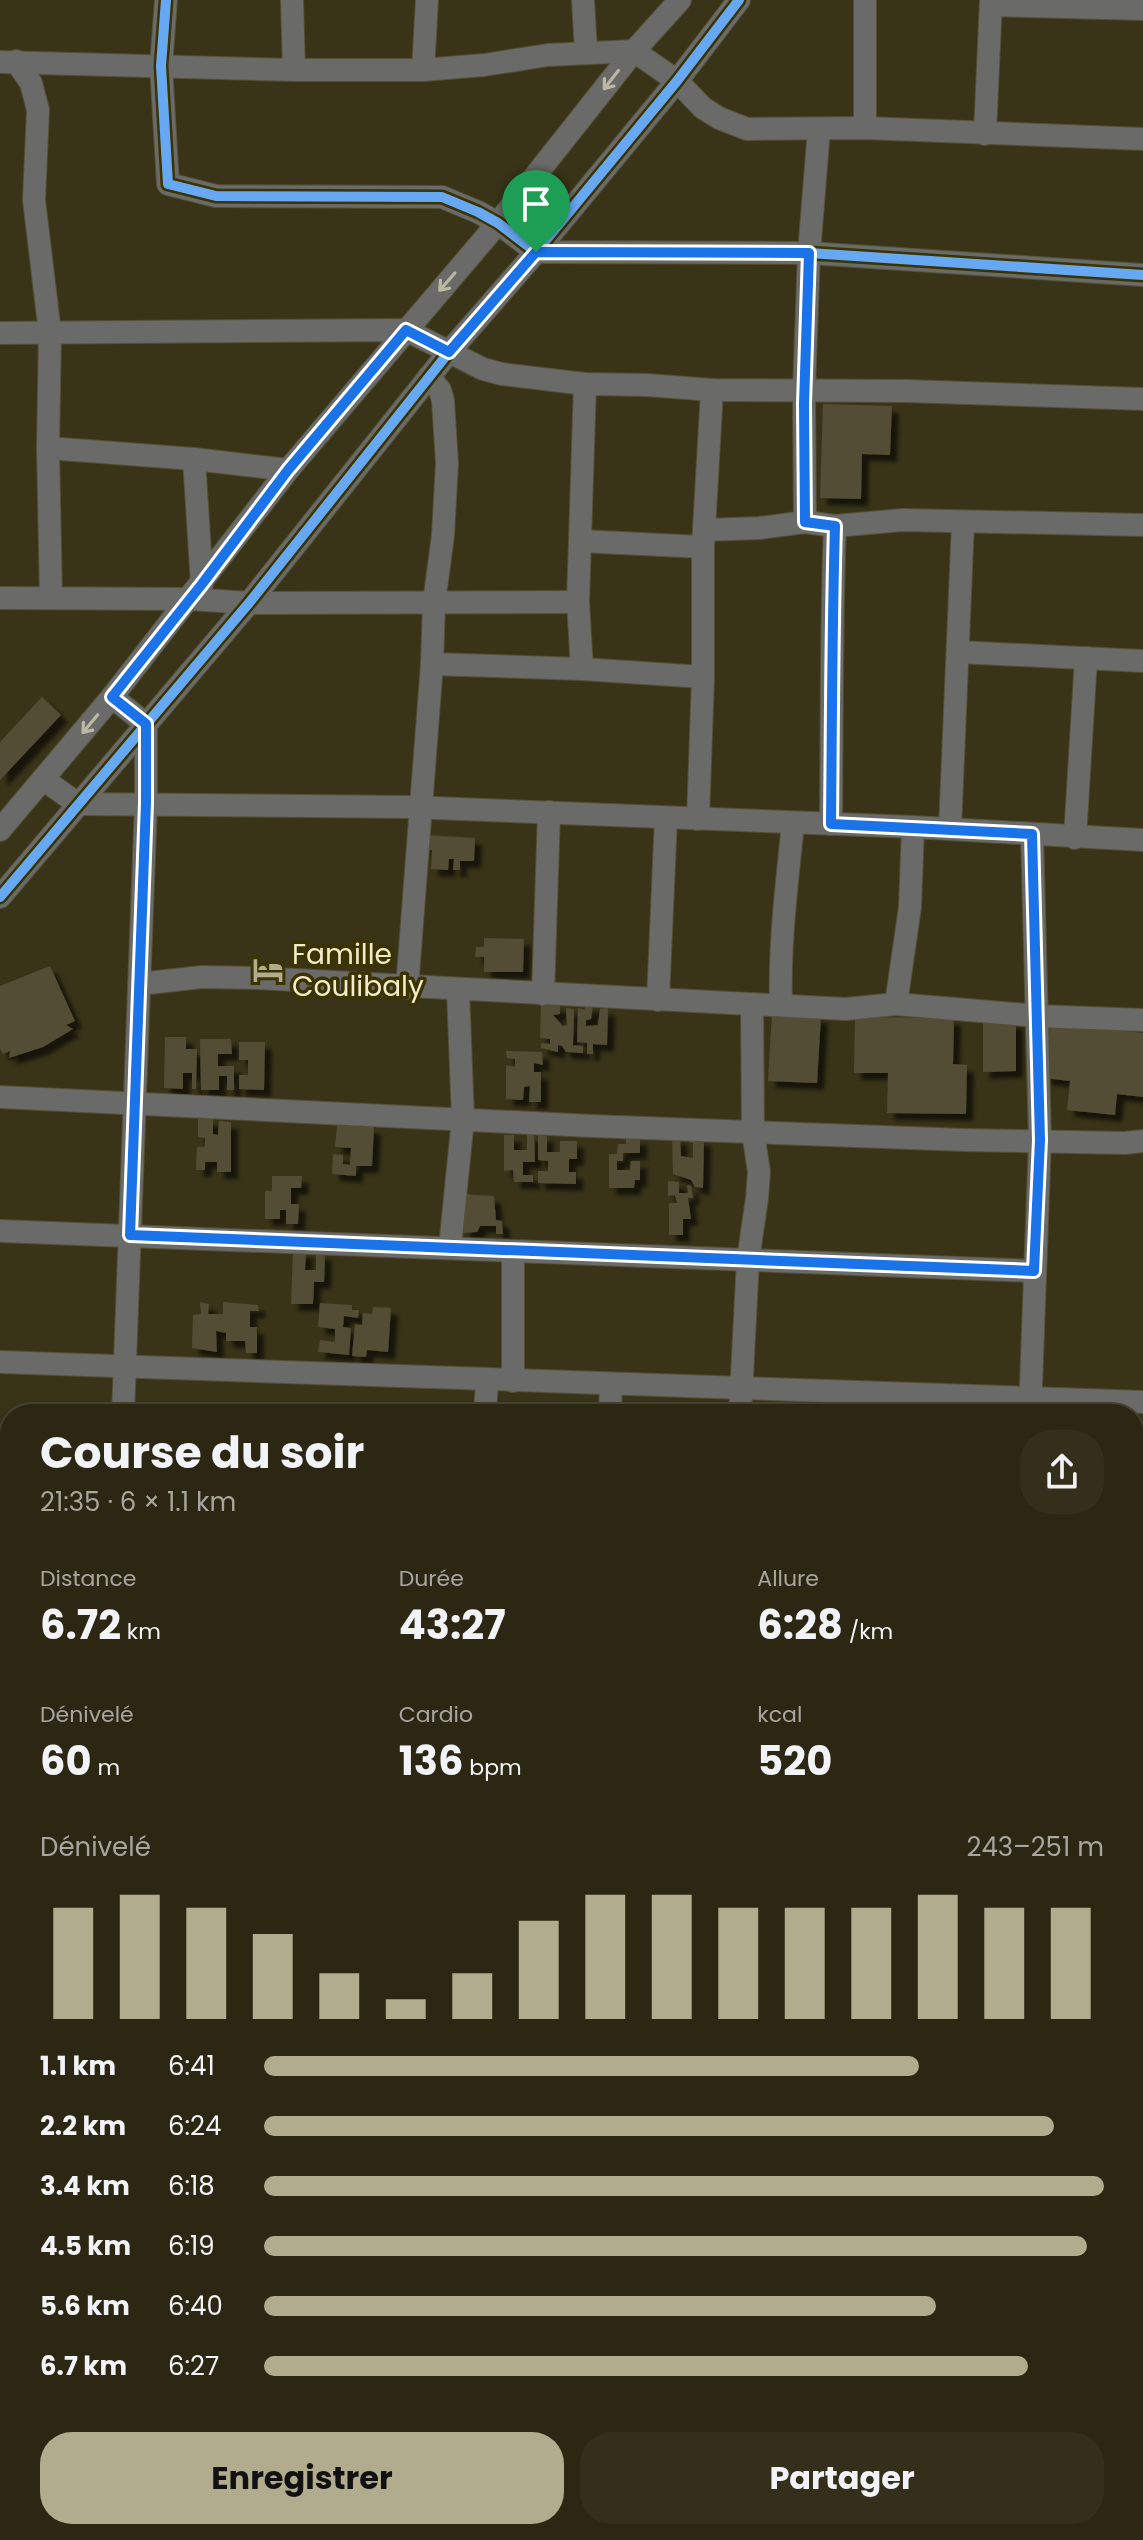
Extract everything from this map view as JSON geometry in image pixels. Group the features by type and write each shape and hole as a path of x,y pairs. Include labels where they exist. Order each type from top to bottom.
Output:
{"street":[{"path":"166,0 161,66 168,184 216,196 442,197 498,223 536,252 809,253 1143,275"},
{"path":"292,0 294,70"},
{"path":"423,70 427,0"},
{"path":"0,830 196,592 288,470 498,223 634,51 680,0"},
{"path":"865,0 865,128"},
{"path":"0,897 249,603 449,352 677,81 737,1"},
{"path":"578,2 586,52"},
{"path":"985,134 991,2 1143,9"},
{"path":"8,61 294,70 423,70 586,52 634,51 677,81 703,108 747,129 865,128 1143,139"},
{"path":"8,61 31,83 38,110 34,200 50,333 48,448 51,598"},
{"path":"805,522 804,390 809,253 819,129"},
{"path":"0,333 406,330 483,369 585,384 712,390 907,391 1143,399"},
{"path":"407,988 434,603 443,535 447,448 443,401 440,390 429,377"},
{"path":"582,669 578,602 585,384"},
{"path":"698,819 703,677 703,539 712,390"},
{"path":"48,448 288,470"},
{"path":"194,459 196,592"},
{"path":"580,541 703,539 805,522 835,526 903,520 1143,525"},
{"path":"950,829 963,522"},
{"path":"831,824 831,635 835,526"},
{"path":"0,598 196,592 249,603 578,602"},
{"path":"958,652 1143,661"},
{"path":"1075,838 1086,658"},
{"path":"432,664 703,677"},
{"path":"112,697 146,724"},
{"path":"123,1404 146,803 146,724"},
{"path":"43,779 78,804 549,812 1143,840"},
{"path":"543,994 549,812"},
{"path":"658,1000 666,818"},
{"path":"781,1004 780,957 793,823"},
{"path":"896,1004 910,907 913,827"},
{"path":"1030,1404 1040,1140 1032,834"},
{"path":"139,984 202,977 345,981 407,988 846,1009 896,1004 1038,1016 1143,1020"},
{"path":"450,1247 463,1119 458,990"},
{"path":"740,1404 748,1260 759,1172 753,1132 752,1004"},
{"path":"0,1097 753,1132 964,1140 1143,1141"},
{"path":"0,1231 1034,1271"},
{"path":"513,1251 513,1381"},
{"path":"0,1362 741,1388 998,1404"},
{"path":"486,1404 487,1380"},
{"path":"610,1404 611,1384"},
{"path":"1086,1404 1143,1402"}],"building":[{"path":"823,404 892,406 890,455 862,454 861,499 820,498"},
{"path":"42,697 61,715 0,780 0,742"},
{"path":"425,835 475,838 474,861 460,861 460,870 453,870 454,859 449,859 448,870 431,869 432,850 424,850"},
{"path":"484,938 524,939 523,972 484,972 484,957 475,957 476,947 484,947"},
{"path":"50,966 75,1021 66,1025 73,1029 43,1047 9,1058 10,1051 3,1054 0,1049 0,986"},
{"path":"541,1005 560,1005 560,1014 553,1015 563,1026 567,1025 566,1008 574,1009 573,1045 583,1046 583,1053 566,1052 558,1045 558,1052 541,1048 541,1043 550,1044 550,1039 540,1038"},
{"path":"585,1005 593,1005 591,1019 586,1020 586,1026 598,1025 600,1009 608,1008 607,1045 593,1044 593,1054 587,1054 587,1043 577,1042 578,1008 585,1010"},
{"path":"772,1013 821,1016 817,1083 768,1081"},
{"path":"855,1017 954,1018 953,1064 967,1065 966,1114 887,1113 888,1073 854,1073"},
{"path":"983,1021 1016,1021 1016,1071 983,1072"},
{"path":"1050,1023 1143,1033 1143,1097 1117,1094 1115,1115 1067,1110 1070,1081 1044,1078"},
{"path":"165,1037 186,1037 186,1049 197,1049 196,1089 192,1089 192,1073 183,1073 183,1089 164,1088"},
{"path":"200,1039 231,1039 232,1054 218,1054 218,1066 234,1066 234,1090 227,1090 227,1076 219,1076 219,1090 201,1090"},
{"path":"239,1042 265,1042 264,1090 239,1089 239,1075 248,1075 248,1060 239,1060"},
{"path":"506,1051 542,1052 543,1065 534,1063 534,1072 541,1072 541,1102 529,1102 530,1086 524,1087 523,1100 506,1099 506,1065 515,1067 515,1059 507,1058"},
{"path":"198,1119 213,1119 213,1134 218,1135 219,1121 231,1122 231,1172 217,1172 217,1162 205,1162 205,1170 196,1170 197,1147 205,1147 205,1138 198,1137"},
{"path":"337,1125 374,1127 372,1166 356,1166 356,1176 332,1174 333,1154 343,1155 343,1164 350,1165 351,1148 335,1147"},
{"path":"504,1135 514,1135 514,1150 527,1150 527,1135 534,1135 535,1162 523,1162 523,1175 533,1175 533,1182 514,1182 513,1170 504,1171"},
{"path":"538,1135 547,1135 547,1152 560,1152 560,1141 577,1141 577,1159 569,1159 569,1172 576,1172 576,1184 538,1183 538,1171 548,1171 548,1161 538,1160"},
{"path":"680,1137 681,1156 693,1158 693,1143 689,1142 689,1137 704,1139 703,1188 695,1187 691,1180 673,1174 672,1138"},
{"path":"626,1138 640,1138 640,1153 623,1153 623,1161 617,1161 617,1170 630,1170 631,1161 640,1161 640,1180 635,1180 634,1188 609,1188 609,1154 617,1154 618,1144 626,1144"},
{"path":"272,1176 302,1176 301,1188 291,1188 291,1204 299,1204 298,1224 286,1224 286,1210 280,1210 280,1219 265,1219 265,1191 272,1191"},
{"path":"668,1181 679,1182 679,1193 688,1193 687,1185 691,1186 693,1198 688,1198 691,1219 683,1219 683,1235 669,1235 669,1203 677,1203 675,1195 668,1196"},
{"path":"464,1194 494,1196 496,1220 502,1221 503,1234 496,1234 496,1226 480,1226 477,1232 463,1233"},
{"path":"293,1251 306,1251 305,1270 316,1270 316,1253 325,1253 324,1282 314,1282 313,1304 291,1304"},
{"path":"200,1302 209,1304 208,1314 223,1314 223,1302 258,1305 259,1311 250,1311 250,1327 257,1327 257,1353 246,1353 245,1341 226,1341 226,1333 216,1331 217,1352 192,1348 193,1315 201,1314"},
{"path":"320,1303 352,1305 352,1310 359,1310 358,1318 344,1316 343,1327 351,1328 349,1355 318,1352 320,1340 335,1342 335,1329 318,1327"},
{"path":"373,1307 391,1308 388,1352 367,1350 366,1357 352,1356 355,1324 362,1325 363,1313 372,1314"}],"cycle path":[{"path":"166,0 161,66 168,184 216,196 442,197 498,223 536,252 809,253 1143,275"},
{"path":"0,897 249,603 449,352 677,81 739,0"}],"place":[{"name":"Famille Coulibaly","path":"268,970"}],"route":[{"path":"536,252 809,253 804,404 805,522 835,526 831,635 831,824 1032,834 1040,1140 1034,1271 130,1235 146,803 146,724 112,697 288,470 406,330 449,352 536,252"}]}
